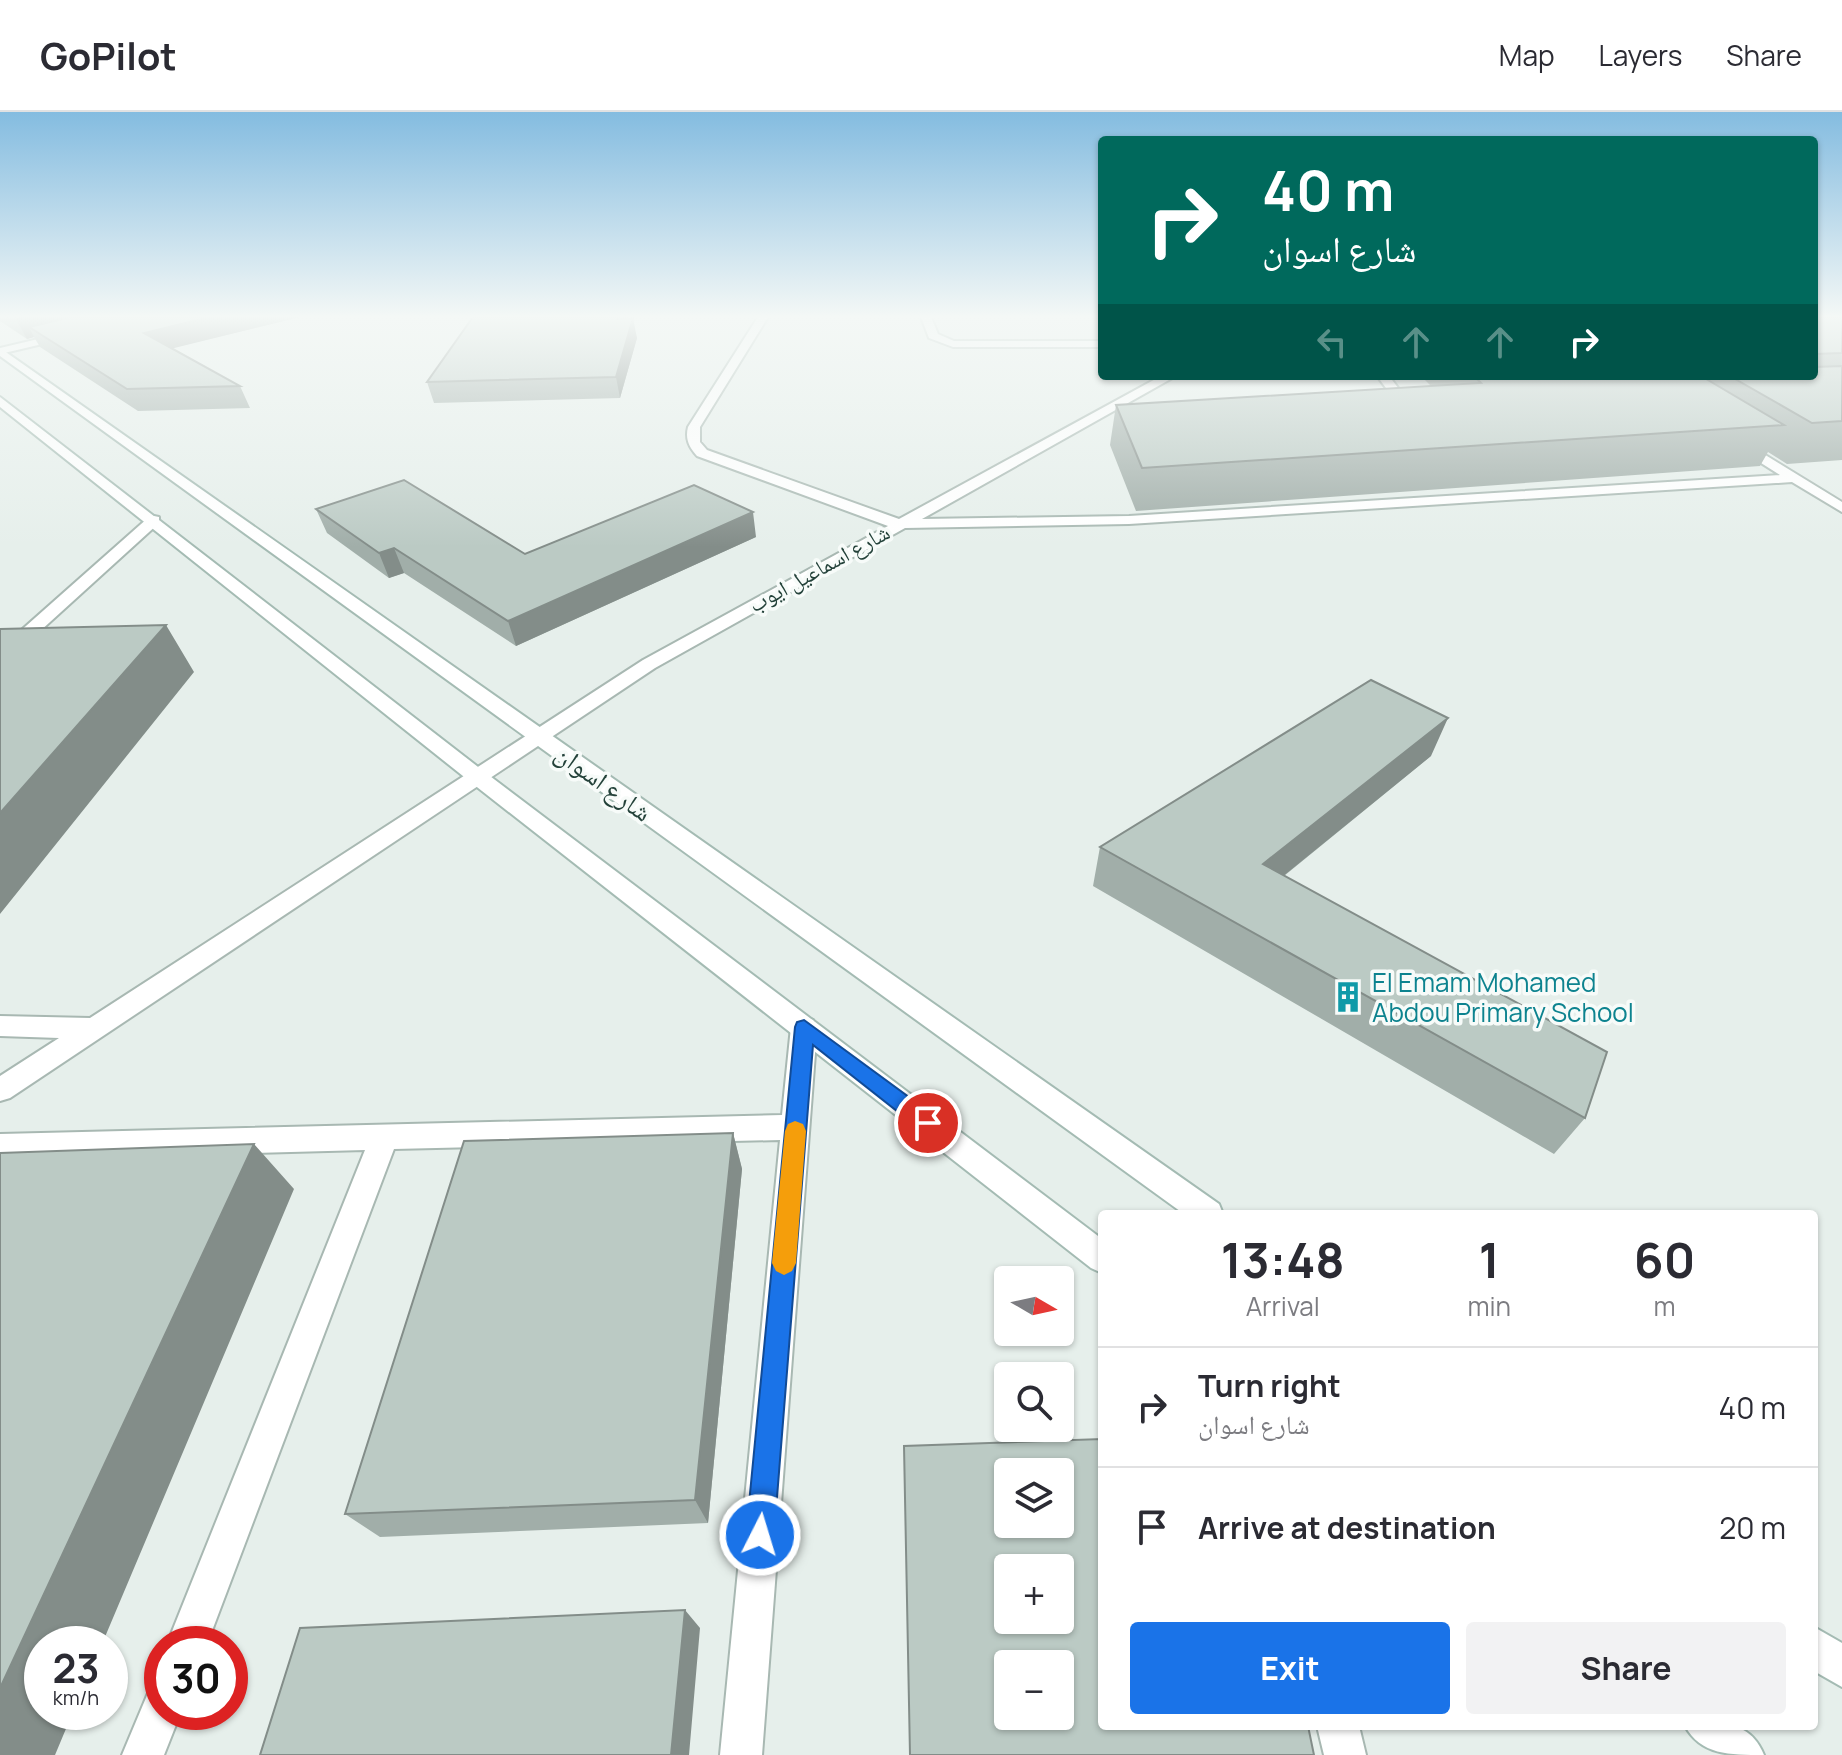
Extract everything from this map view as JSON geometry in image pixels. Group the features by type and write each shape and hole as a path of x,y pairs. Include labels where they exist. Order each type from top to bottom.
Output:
{"street":[{"name":"شارع اسوان","path":"60,394 1202,1210"},
{"path":"715,394 692,434 696,447 702,453 898,524 1129,520 1794,478"},
{"name":"شارع اسماعيل ايوب","path":"0,1090 537,734 649,664 1138,394"},
{"path":"1396,394 1399,397"},
{"path":"1384,398 1414,397"},
{"path":"0,401 475,775 1098,1255"},
{"path":"1117,405 1149,404"},
{"path":"1720,431 1842,508"},
{"path":"0,658 154,520"},
{"path":"0,1026 91,1028"},
{"path":"741,1755 804,1027"},
{"path":"0,1147 796,1127"},
{"path":"194,1626 384,1138"},
{"path":"1818,1650 1842,1667"},
{"path":"143,1755 153,1730"},
{"path":"1339,1730 1345,1755"},
{"path":"1711,1730 1743,1755"}],"building":[{"path":"1304,394 1731,394 1784,425 1142,468 1116,405"},
{"path":"1761,394 1842,394 1842,421 1812,423"},
{"path":"404,480 525,554 694,485 753,512 508,621 394,548 379,553 316,509"},
{"path":"166,625 0,813 0,629"},
{"path":"1371,680 1448,718 1263,864 1607,1052 1585,1118 1100,847"},
{"path":"733,1133 695,1500 345,1514 464,1141"},
{"path":"254,1144 29,1626 24,1626 24,1637 0,1688 0,1153"},
{"path":"1098,1439 1098,1730 1309,1730 1314,1755 910,1755 904,1446"},
{"path":"685,1610 671,1755 260,1755 300,1628"}],"slow traffic":[{"path":"784,1263 795,1131"}],"place":[{"name":"El Emam Mohamed Abdou Primary School","path":"1348,997"}],"route":[{"path":"760,1535 804,1027 928,1123"}]}
